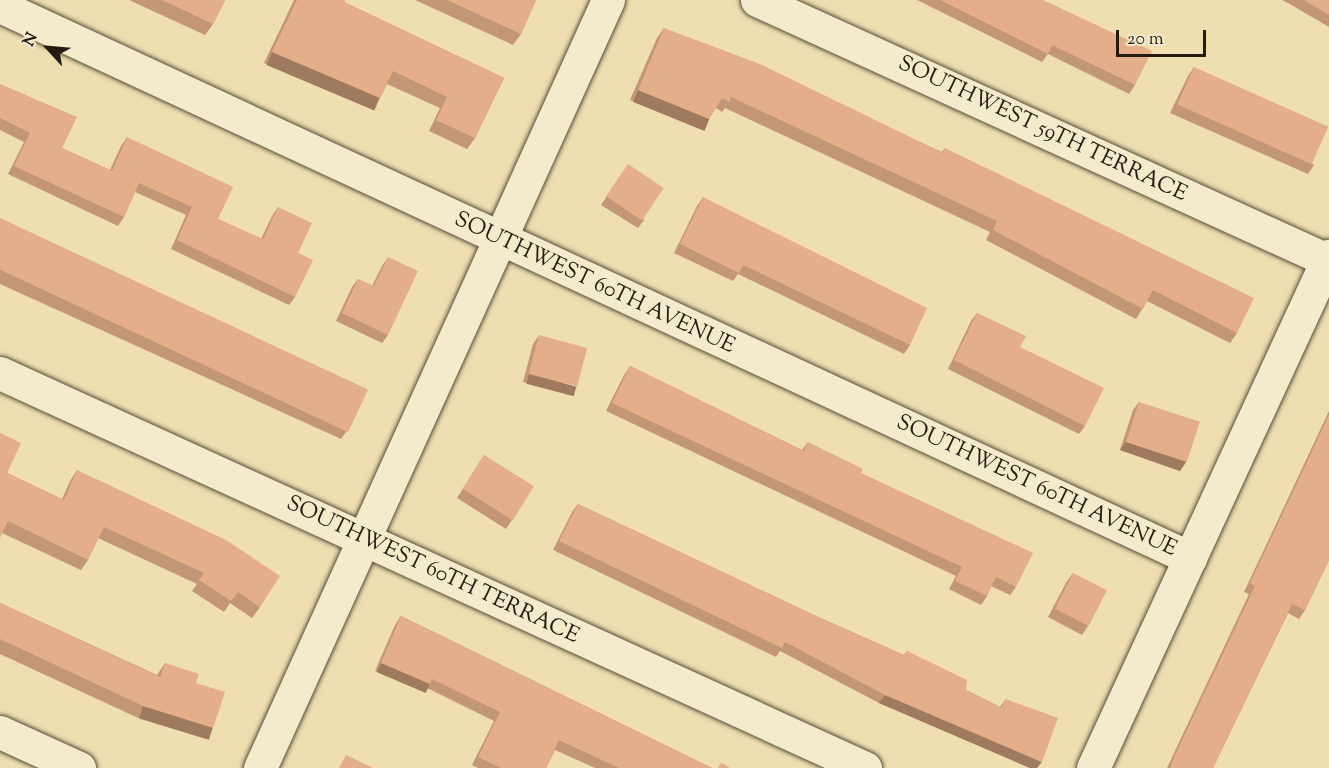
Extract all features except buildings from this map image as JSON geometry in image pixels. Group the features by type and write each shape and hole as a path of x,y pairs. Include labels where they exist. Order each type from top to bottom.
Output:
{"street":[{"path":"260,768 608,0"},
{"name":"SOUTHWEST 59TH TERRACE","path":"757,0 1328,258"},
{"name":"SOUTHWEST 60TH AVENUE","path":"0,6 500,241 1190,558"},
{"path":"1093,768 1328,258"},
{"name":"SOUTHWEST 60TH TERRACE","path":"0,373 865,768"},
{"path":"0,732 79,768"}]}
